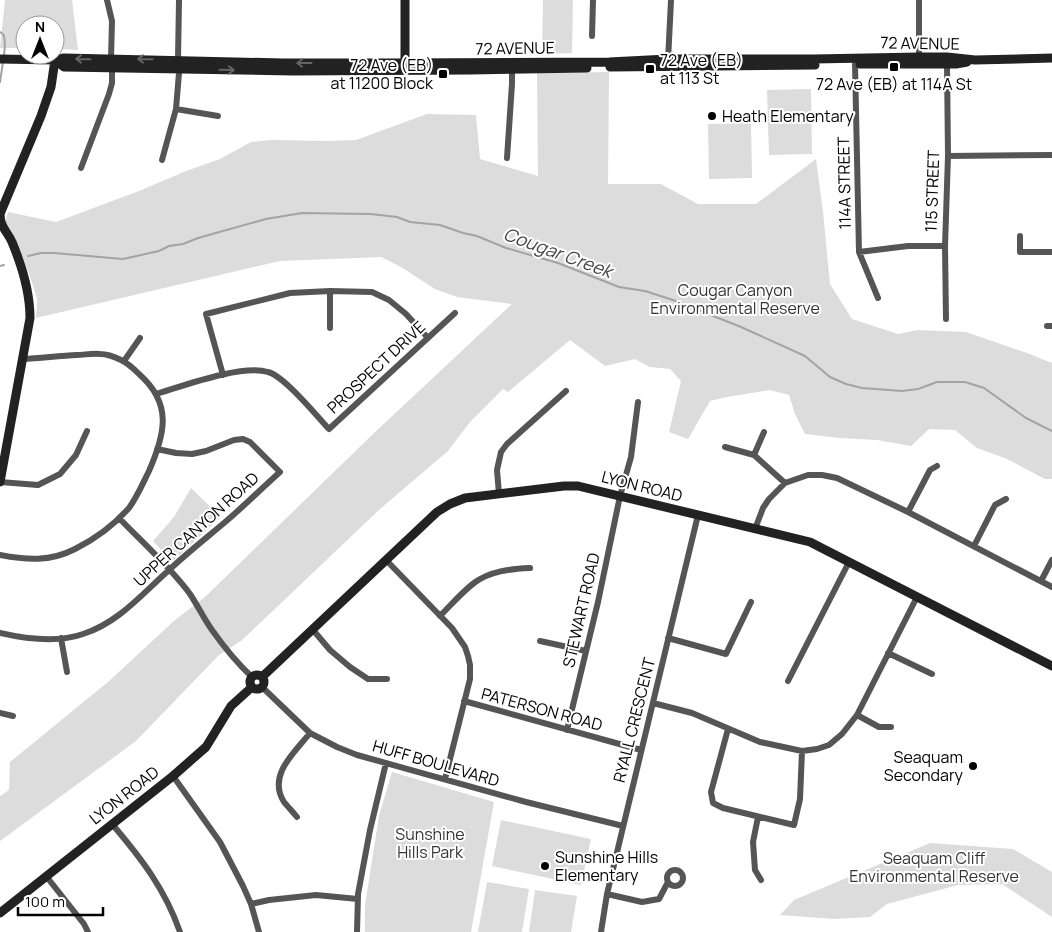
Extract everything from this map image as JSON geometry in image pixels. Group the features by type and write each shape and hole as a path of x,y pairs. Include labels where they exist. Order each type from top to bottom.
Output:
{"street":[{"path":"81,168 112,83 112,21 107,0"},
{"path":"162,160 176,108 179,73 179,0"},
{"path":"405,0 405,67"},
{"path":"592,36 593,0"},
{"path":"668,63 671,0"},
{"path":"906,64 919,57 919,0"},
{"name":"72 AVENUE","path":"65,58 112,63 283,63 512,70 765,58 947,57 975,60 1052,58"},
{"name":"72 AVENUE","path":"0,59 15,59"},
{"name":"72 AVENUE","path":"405,67 609,62 956,64 975,60"},
{"name":"114A STREET","path":"856,64 859,252 878,298"},
{"name":"115 STREET","path":"946,320 947,64"},
{"path":"54,65 51,87 41,116 0,214 2,226 12,241 28,290 30,304 30,318 0,482 38,484 60,474 76,455 87,431"},
{"name":"72 AVENUE","path":"507,158 512,70"},
{"path":"176,108 218,116"},
{"path":"948,156 1052,155"},
{"path":"1020,236 1020,252 1052,252"},
{"path":"859,252 908,246 945,246"},
{"path":"330,291 330,328"},
{"path":"223,375 206,314 290,293 330,291 372,292 389,300 428,338"},
{"name":"PROSPECT DRIVE","path":"156,394 223,375 252,370 269,372 284,381 329,429 455,312"},
{"path":"124,361 140,338"},
{"path":"0,555 23,559 40,559 56,556 74,550 105,530 130,506 141,488 157,449 163,428 162,409 156,394 147,381 124,361 101,354 23,359"},
{"path":"499,494 497,470 501,452 507,444 566,391"},
{"name":"STEWART ROAD","path":"567,730 620,496 631,457 638,402"},
{"path":"754,455 764,432"},
{"name":"UPPER CANYON ROAD","path":"0,633 46,639 83,635 101,627 130,607 280,472 250,442 243,439 234,440 206,451 192,454 176,454 157,449"},
{"path":"725,447 754,455 785,484"},
{"path":"908,512 930,470 937,466"},
{"path":"755,529 763,508 769,499 785,484 808,475 822,475 837,478 908,512 1052,586"},
{"name":"LYON ROAD","path":"262,677 437,512 465,498 564,486 578,486 810,542 1052,666"},
{"path":"974,546 995,505 1006,499"},
{"name":"RYALL CRESCENT","path":"601,932 607,894 698,515"},
{"path":"119,518 190,594 211,629 239,665 252,677"},
{"path":"386,560 452,628 468,656 470,679 445,779"},
{"path":"1041,581 1052,560"},
{"path":"788,680 849,562"},
{"path":"440,616 474,583 485,576 510,569 530,568"},
{"path":"653,703 692,713 760,742 802,751 818,749 829,745 842,734 857,714 917,597"},
{"path":"668,638 726,654 751,602"},
{"path":"313,630 330,650 368,679 387,679"},
{"path":"61,638 67,672"},
{"path":"540,641 586,651"},
{"path":"888,653 932,674"},
{"path":"257,675 262,677 264,683 262,687 258,689 252,687 250,683 252,677 257,675"},
{"name":"LYON ROAD","path":"0,913 173,776 206,746 231,706 252,687"},
{"name":"HUFF BOULEVARD","path":"262,687 310,733 357,755 526,802 623,826"},
{"name":"PATERSON ROAD","path":"464,701 641,750"},
{"path":"0,713 13,716"},
{"path":"857,714 879,727 891,727"},
{"path":"728,729 711,792 712,803 722,808 794,825 800,800 802,751"},
{"path":"297,817 283,801 278,778 283,766 310,733"},
{"path":"357,932 358,899 370,830 386,763"},
{"path":"173,776 220,842 251,904 259,932"},
{"path":"758,817 752,842 755,870 761,880"},
{"path":"112,824 140,858 161,889 180,932"},
{"path":"46,876 84,924 88,932"},
{"path":"607,894 642,902 659,899 668,882"},
{"path":"251,904 316,895 358,899"}],"green space":[{"path":"5,0 72,0 78,50 65,49 65,15 15,15 15,48 0,48"},
{"path":"543,0 573,0 572,53 542,54"},
{"name":"Cougar Canyon Environmental Reserve","path":"609,72 608,184 661,184 698,204 756,204 816,159 830,284 852,319 898,334 917,330 966,332 1052,363 1052,479 1045,479 1007,459 977,448 955,430 929,429 911,446 877,440 805,434 795,414 789,395 770,390 710,401 688,439 669,432 681,381 670,369 650,367 635,359 605,366 570,340 508,392 503,389 470,422 448,451 380,509 241,641 219,655 136,741 0,841 0,796 9,790 10,762 108,682 175,620 205,597 373,434 512,304 457,297 435,289 401,267 381,257 280,261 36,318 37,299 19,247 5,223 8,212 56,222 220,159 251,142 271,140 356,140 427,114 476,115 480,159 538,176 537,73"},
{"path":"811,89 812,154 769,155 767,90"},
{"path":"751,123 752,178 709,179 708,124"},
{"path":"191,488 221,517 172,562 153,541 174,517"},
{"name":"Sunshine Hills Park","path":"392,772 494,802 471,932 365,932 365,905 379,816"},
{"path":"501,820 591,839 581,885 492,866"},
{"name":"Seaquam Cliff Environmental Reserve","path":"930,843 1013,849 1052,872 1052,917 1002,884 958,885 887,904 870,917 834,919 780,915 794,900"},
{"path":"487,882 529,889 522,932 478,932"},
{"path":"535,890 577,896 571,932 529,932"}],"waterway":[{"name":"Cougar Creek","path":"0,32 5,39 4,55"},
{"name":"Cougar Creek","path":"0,82 3,62"},
{"name":"Cougar Creek","path":"28,256 54,253 123,259 159,251 169,246 183,244 266,219 302,213 371,214 397,217 410,222 440,225 477,236 506,248 558,263 619,287 645,291 673,300 741,327 805,356 830,377 846,384 862,388 902,391 918,389 937,382 965,382 984,388 1026,418 1052,431"},
{"name":"Cougar Creek","path":"0,266 4,265"}],"place":[{"name":"72 Ave (EB) at 114A St","path":"894,67"},
{"name":"72 Ave (EB) at 113 St","path":"650,69"},
{"name":"72 Ave (EB) at 11200 Block","path":"443,74"},
{"name":"Heath Elementary","path":"712,116"},
{"name":"Seaquam Secondary","path":"973,766"},
{"name":"Sunshine Hills Elementary","path":"545,866"}]}
